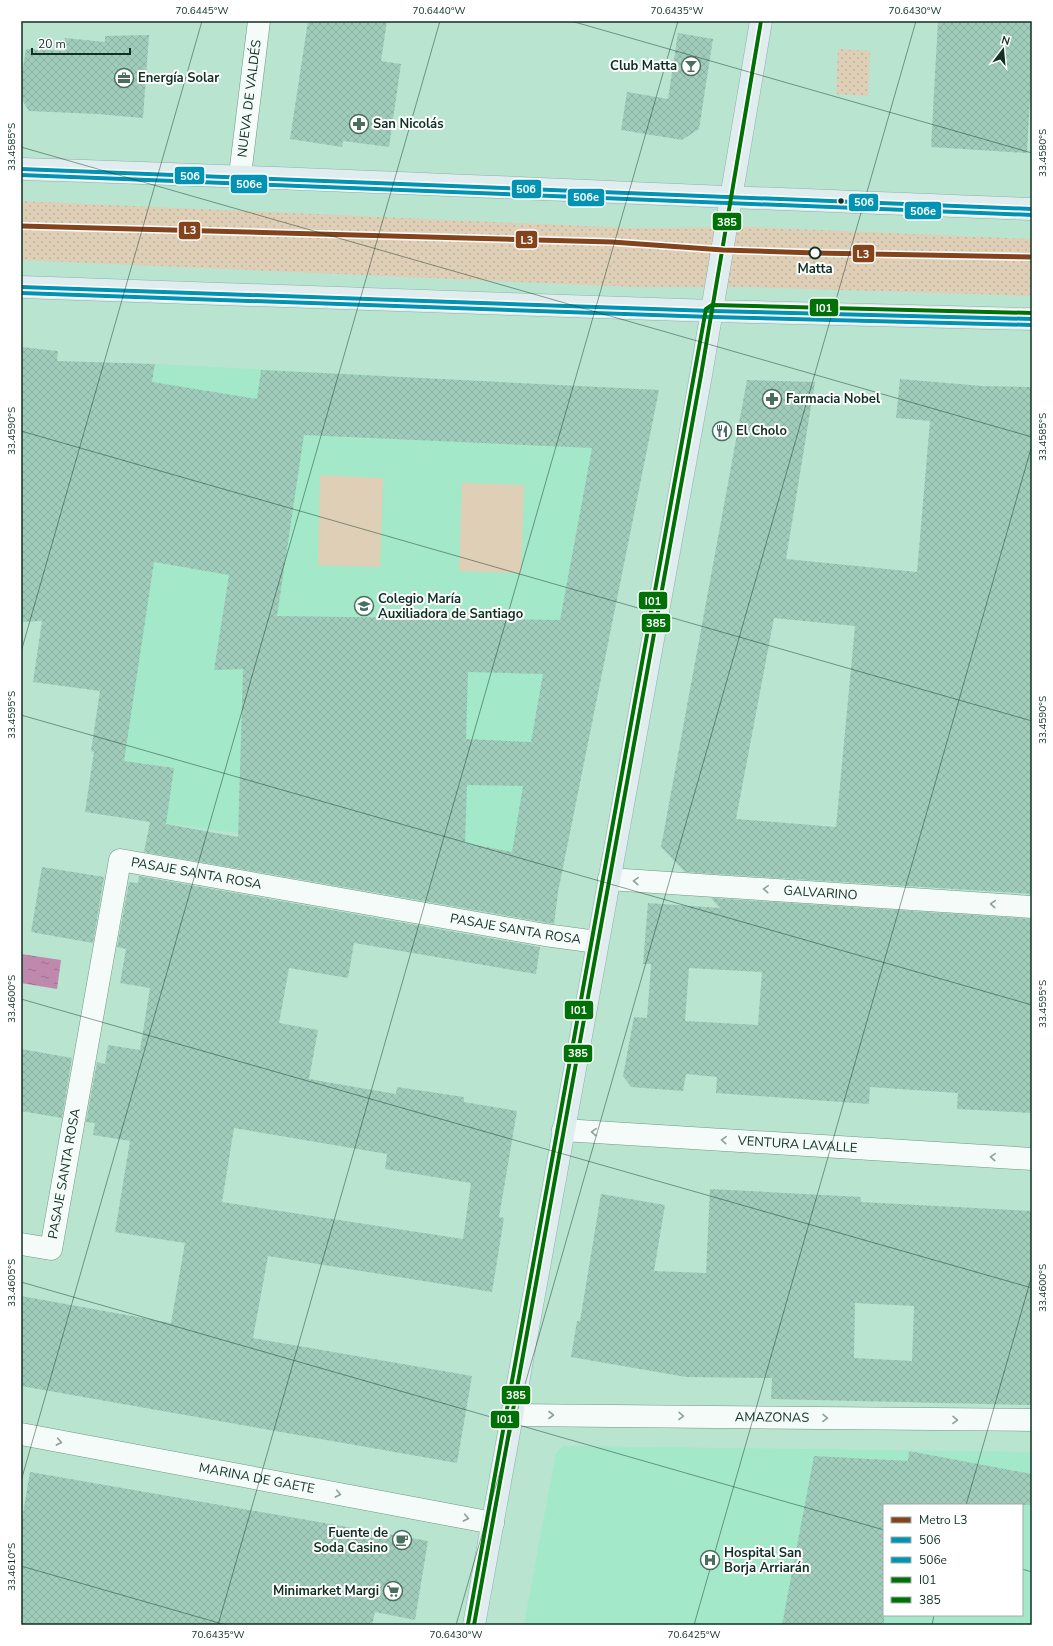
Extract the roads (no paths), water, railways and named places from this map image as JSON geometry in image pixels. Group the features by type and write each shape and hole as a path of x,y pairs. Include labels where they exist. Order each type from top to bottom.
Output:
{"main road":[{"path":"474,1625 712,311 761,21"},
{"path":"21,169 240,175 732,198 1032,209"},
{"path":"21,287 712,311 1032,319"}],"street":[{"name":"NUEVA DE VALDÉS","path":"240,175 259,21"},
{"name":"PASAJE SANTA ROSA","path":"21,1244 51,1249 120,860 545,936 597,942"},
{"name":"GALVARINO","path":"609,879 1032,907"},
{"name":"VENTURA LAVALLE","path":"563,1130 1032,1159"},
{"name":"AMAZONAS","path":"512,1415 1032,1420"},
{"name":"MARINA DE GAETE","path":"21,1434 493,1523"}],"water":[{"path":"21,954 61,960 57,989 21,983"}],"metro line":[{"name":"L3","path":"21,226 612,242 723,250 816,253 1032,257"}],"place":[{"name":"Club Matta","path":"691,66"},
{"name":"Energía Solar","path":"124,78"},
{"name":"San Nicolás","path":"359,124"},
{"name":"Matta","path":"815,253"},
{"name":"Farmacia Nobel","path":"772,399"},
{"name":"El Cholo","path":"722,431"},
{"name":"Colegio María Auxiliadora de Santiago","path":"364,606"},
{"name":"Fuente de Soda Casino","path":"402,1540"},
{"name":"Hospital San Borja Arriarán","path":"710,1560"},
{"name":"Minimarket Margi","path":"393,1591"}]}
